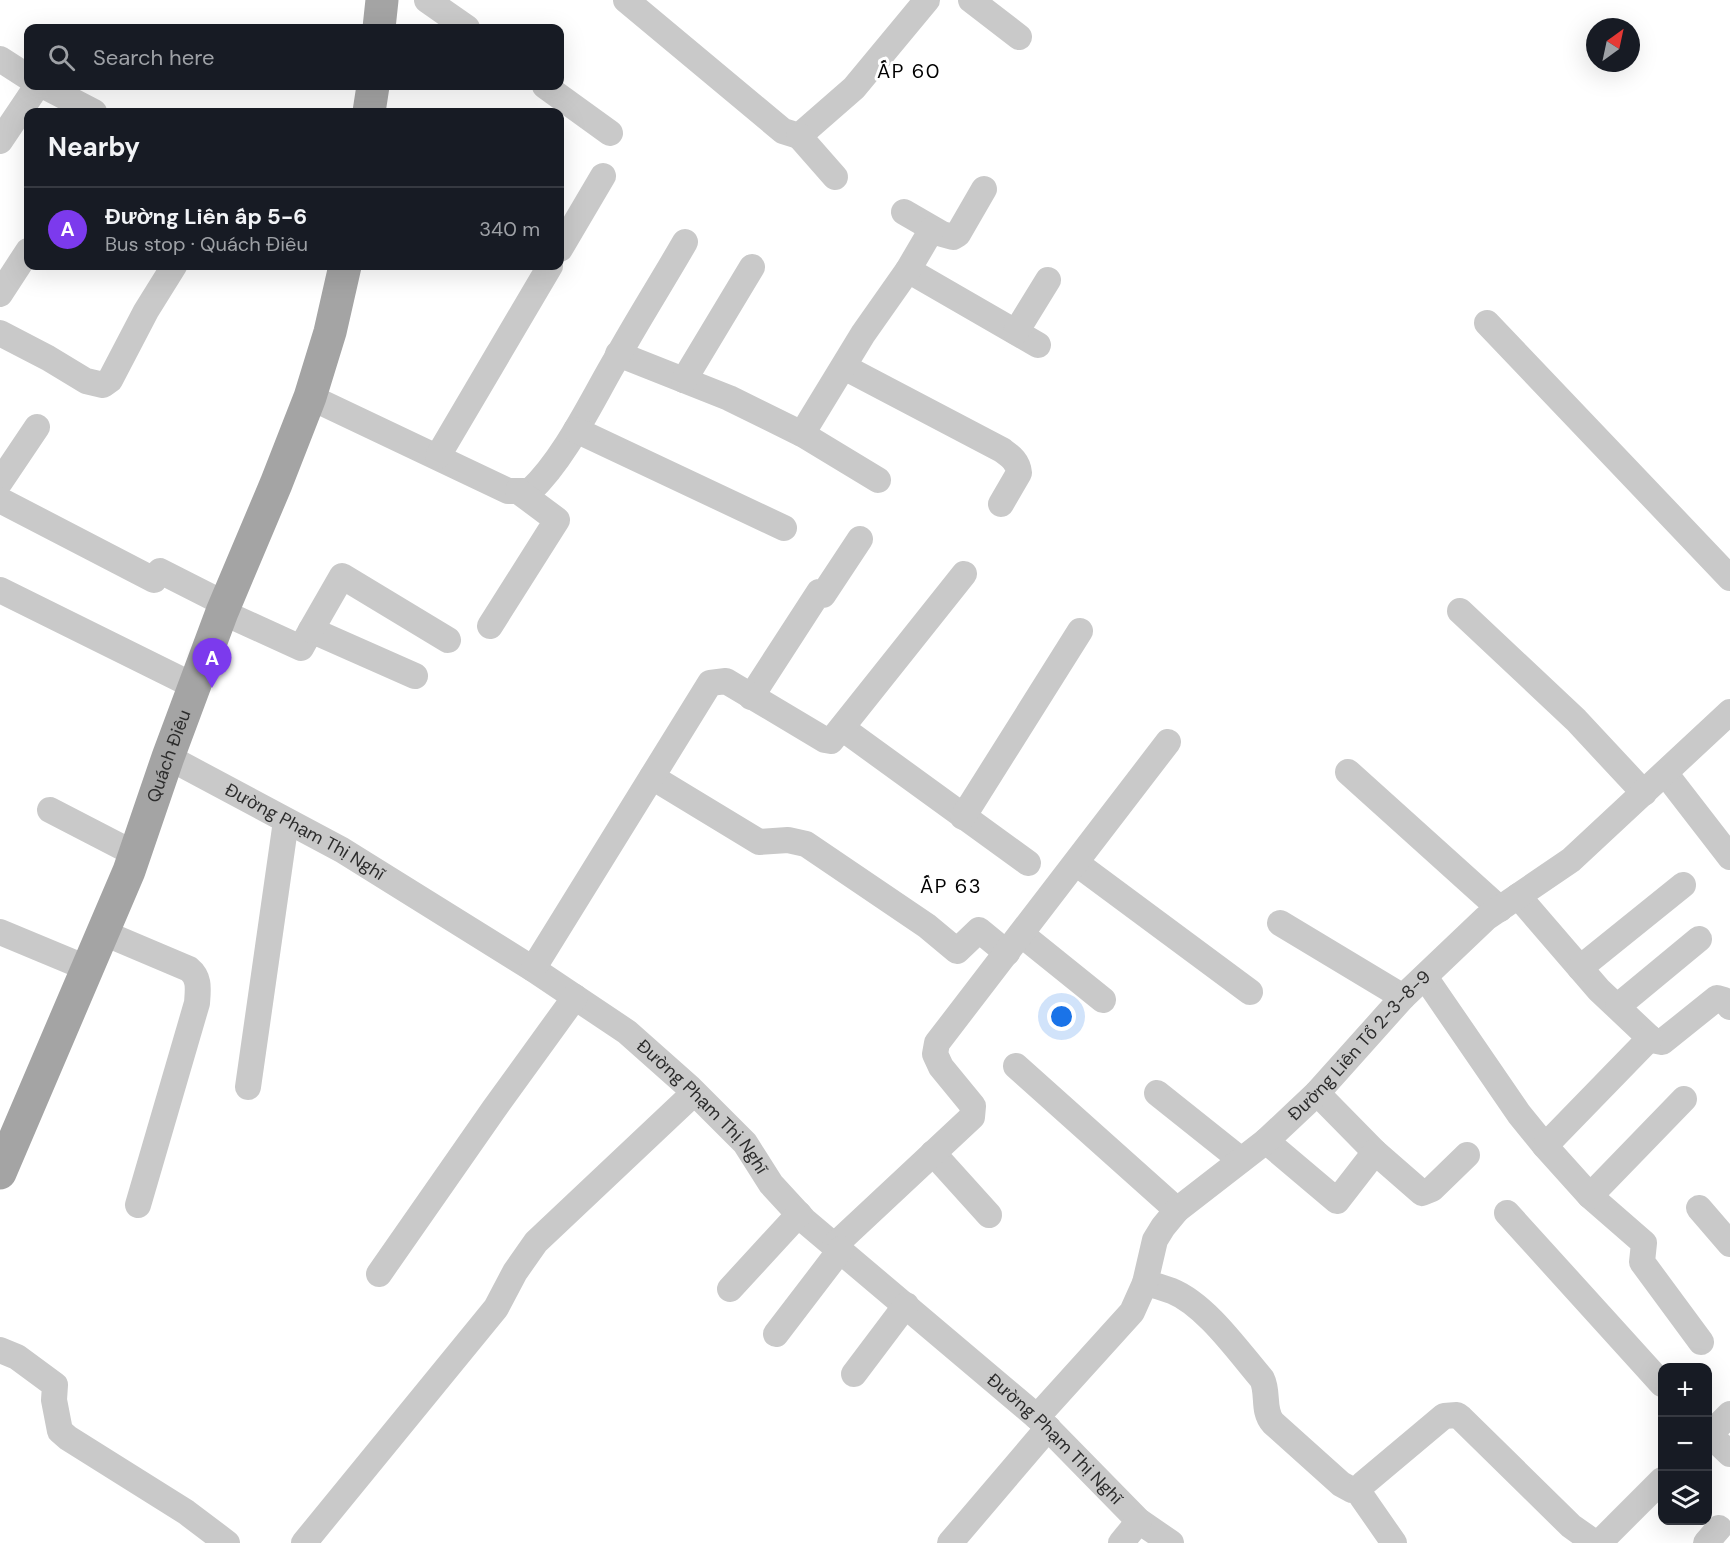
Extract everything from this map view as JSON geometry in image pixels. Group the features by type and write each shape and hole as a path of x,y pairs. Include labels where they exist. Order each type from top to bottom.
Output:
{"main road":[{"path":"379,24 382,0"},
{"path":"370,108 372,90"},
{"name":"Quách Điêu","path":"0,1173 104,933 135,854 194,686 310,397 330,332 344,270"}],"street":[{"path":"427,0 461,24"},
{"path":"626,0 783,131 799,136 835,177"},
{"path":"799,136 854,88 927,0"},
{"path":"972,0 1018,37"},
{"path":"0,59 24,74"},
{"path":"0,141 34,90"},
{"path":"52,90 86,108"},
{"path":"551,90 610,133"},
{"path":"564,242 603,176"},
{"path":"904,212 949,237 956,236 984,189"},
{"path":"802,434 863,334 908,270 932,229"},
{"path":"310,397 508,491 530,491 540,482 576,430 618,354 685,243"},
{"path":"0,294 24,257"},
{"path":"684,380 752,267"},
{"path":"0,333 48,357 86,381 102,385 110,380 146,311 172,270"},
{"path":"438,456 548,270"},
{"path":"908,270 1038,345"},
{"path":"1016,332 1048,280"},
{"path":"1487,323 1730,578"},
{"path":"618,354 729,398 802,434 878,480"},
{"path":"844,367 1011,456 1019,473 1001,504"},
{"path":"0,482 37,427"},
{"path":"576,430 784,528"},
{"path":"490,626 557,520 518,491"},
{"path":"0,500 154,580 160,571 301,648 342,576 448,640"},
{"path":"751,697 819,592 823,595 860,539"},
{"path":"533,969 710,683 726,681 827,741 834,740 964,574"},
{"path":"0,590 194,686"},
{"path":"1460,611 1575,720 1644,793"},
{"path":"311,630 415,676"},
{"path":"963,816 1080,631"},
{"name":"Đường Liên Tổ 2-3-8-9","path":"950,1543 1132,1311 1145,1283 1155,1240 1178,1210 1266,1141 1317,1093 1403,998 1486,918 1570,860 1730,712"},
{"path":"842,728 1028,863"},
{"path":"776,1334 838,1247 972,1117 973,1106 941,1067 935,1054 937,1043 1168,742"},
{"name":"Đường Phạm Thị Nghĩ","path":"168,757 342,850 533,969 627,1032 745,1143 771,1184 799,1214 1043,1423 1139,1521 1171,1543"},
{"path":"1348,772 1509,903 1580,968 1599,990 1650,1038 1659,1043 1662,1042 1717,998 1724,1000 1730,1007"},
{"path":"1665,773 1730,857"},
{"path":"652,777 759,842 788,840 806,844 927,926 957,951 980,930 1014,944 1103,1000"},
{"path":"50,810 135,854"},
{"path":"248,1087 286,820"},
{"path":"1076,863 1250,992"},
{"path":"1580,968 1683,885"},
{"path":"1280,923 1403,998"},
{"path":"0,932 89,969"},
{"path":"104,933 189,969 196,975 198,984 197,1003 138,1205"},
{"path":"1618,1006 1699,939"},
{"path":"1425,977 1519,1114 1545,1146 1590,1196 1644,1243 1641,1259 1646,1268 1701,1342"},
{"path":"379,1274 575,998"},
{"path":"1545,1146 1650,1038"},
{"path":"1016,1066 1178,1210"},
{"path":"304,1543 496,1308 515,1272 536,1242 694,1093"},
{"path":"1157,1093 1241,1160"},
{"path":"1317,1093 1375,1152 1422,1193 1432,1189 1467,1155"},
{"path":"1590,1196 1684,1099"},
{"path":"1266,1141 1337,1201 1375,1152"},
{"path":"933,1153 989,1215"},
{"path":"1698,1208 1730,1244"},
{"path":"1507,1213 1658,1380"},
{"path":"730,1289 799,1214"},
{"path":"1145,1283 1174,1292 1191,1303 1211,1321 1262,1378 1265,1388 1266,1413 1273,1424 1341,1484 1352,1490 1360,1490"},
{"path":"854,1374 906,1305"},
{"path":"0,1350 17,1358 55,1385 54,1400 60,1431 68,1438 186,1512 227,1543"},
{"path":"1712,1431 1730,1414"},
{"path":"1394,1543 1362,1497 1360,1490 1363,1484 1444,1416 1457,1415 1571,1526 1597,1543 1658,1484"},
{"path":"1712,1438 1730,1454"},
{"path":"1121,1543 1139,1521"}],"place":[{"name":"Đường Liên ấp 5-6","path":"212,688"}],"district":[{"name":"ẤP 60","path":"909,71"},
{"name":"ẤP 63","path":"951,886"}]}
